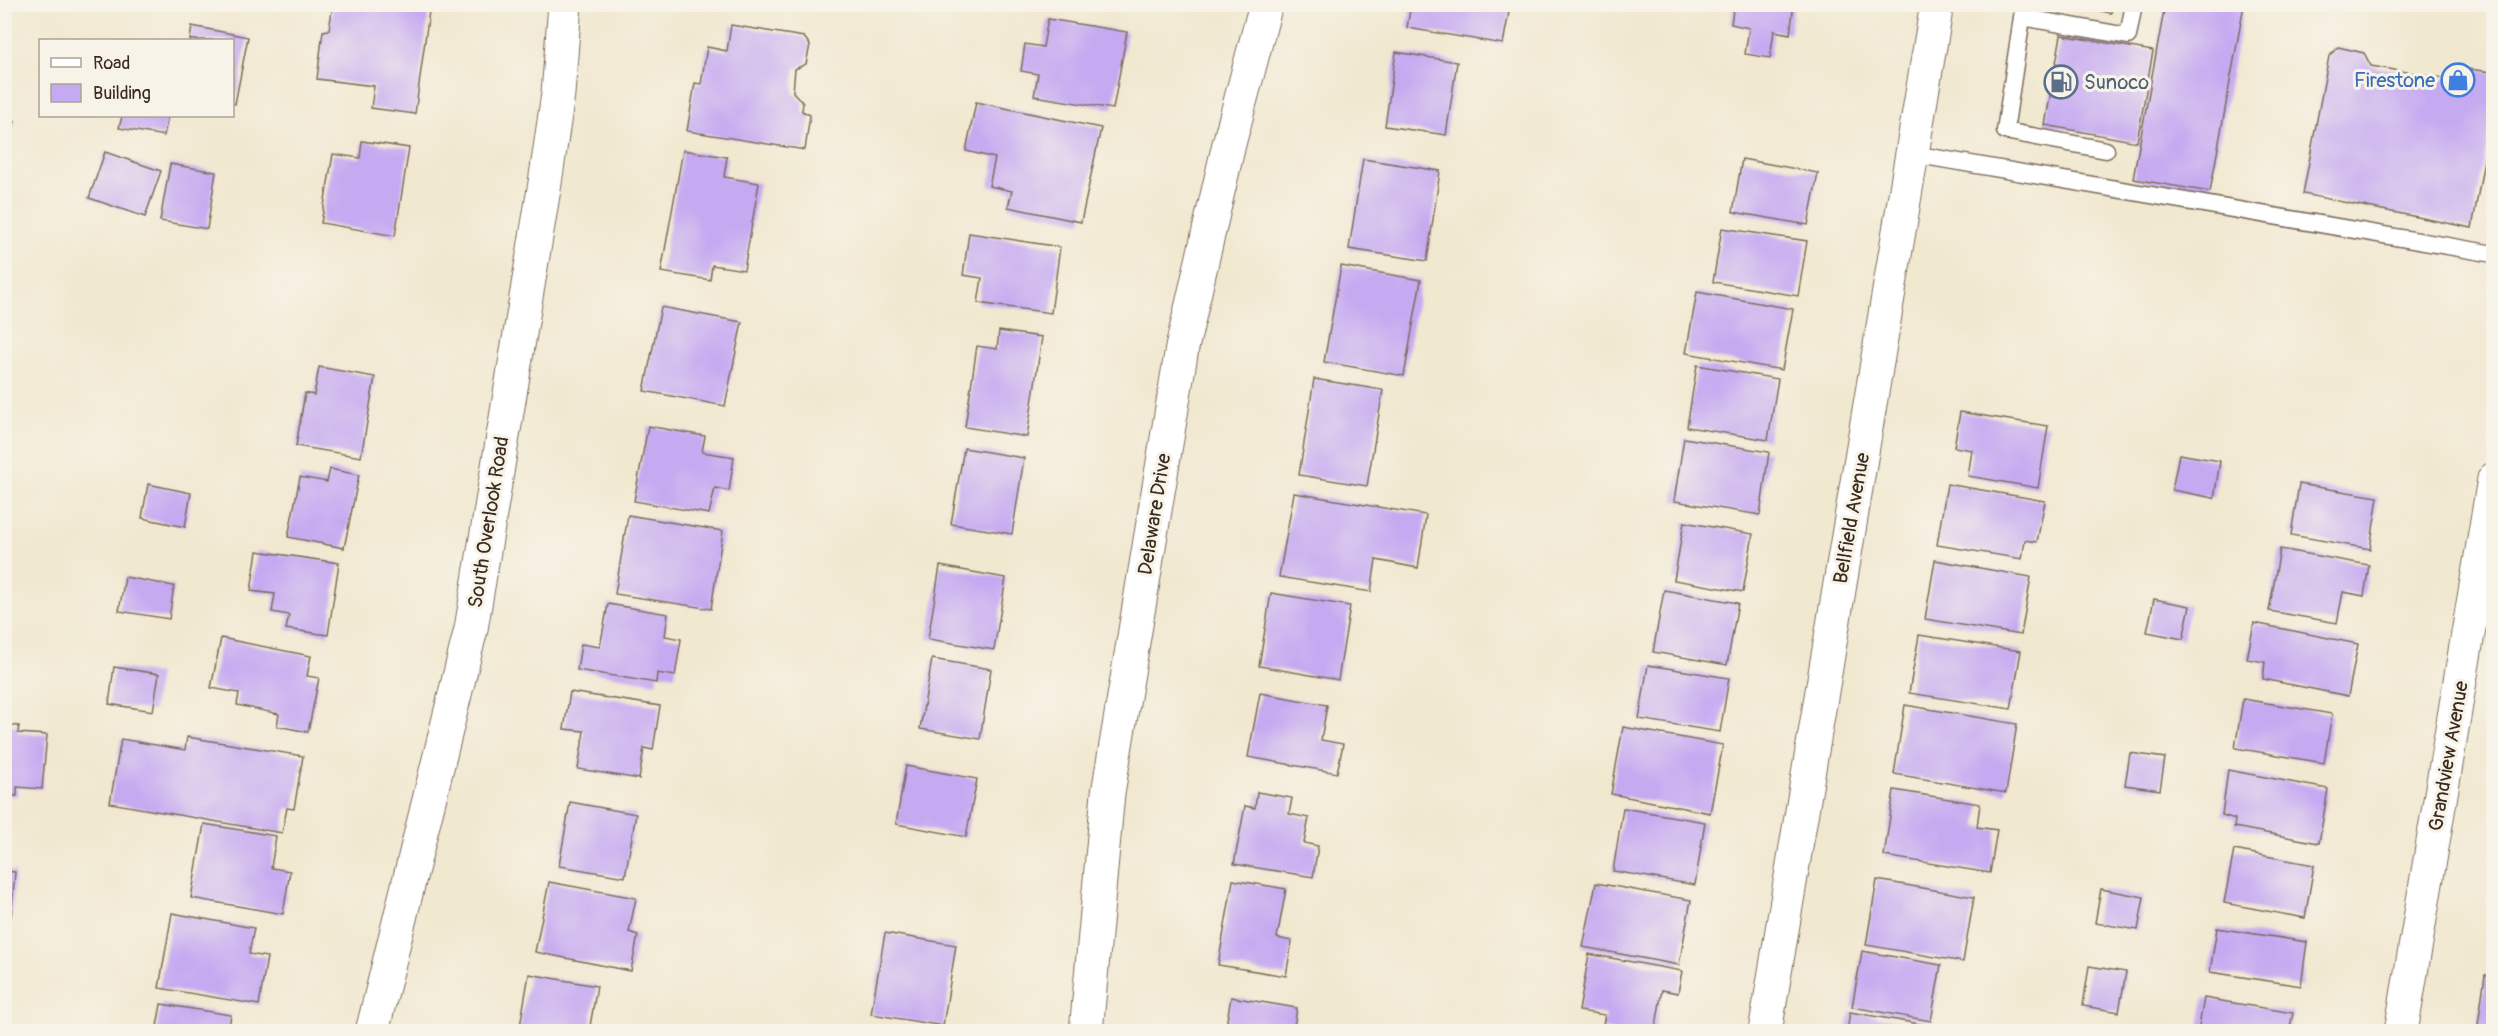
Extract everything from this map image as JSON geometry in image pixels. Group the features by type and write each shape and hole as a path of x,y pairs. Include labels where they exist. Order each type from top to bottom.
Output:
{"street":[{"name":"South Overlook Road","path":"372,1032 471,629 545,183 558,94 565,4"},
{"name":"Delaware Drive","path":"1086,1032 1108,793 1182,348 1229,144 1266,4"},
{"name":"Bellfield Avenue","path":"1765,1032 1937,4"},
{"name":"Grandview Avenue","path":"2401,1032 2493,479"}],"lane":[{"path":"2106,150 2005,131 2023,10 2128,36 2134,4"},
{"path":"1913,154 2493,254"}],"building":[{"path":"333,4 430,4 415,114 371,108 374,86 317,79 323,31 329,30"},
{"path":"1411,4 1481,4 1480,6 1509,12 1503,44 1407,28"},
{"path":"1734,4 1794,4 1790,34 1774,31 1770,58 1745,54 1749,28 1731,24"},
{"path":"2070,4 2112,4 2111,13"},
{"path":"2165,5 2244,5 2210,192 2133,179"},
{"path":"1048,19 1127,32 1113,109 1034,96 1038,74 1021,71 1025,44 1043,47"},
{"path":"731,25 804,37 810,45 806,64 795,69 793,92 803,103 802,111 810,115 805,150 687,131 695,83 701,84 707,47 727,51"},
{"path":"192,26 248,37 235,104 234,39 190,39"},
{"path":"2061,35 2153,51 2137,142 2045,125"},
{"path":"2338,47 2364,53 2371,66 2449,79 2460,68 2492,72 2494,104 2472,228 2303,194 2329,56"},
{"path":"1396,52 1457,62 1446,135 1385,126"},
{"path":"976,102 1101,128 1081,222 1008,207 1012,191 989,186 995,158 966,151"},
{"path":"4,117 15,121 5,150 4,150"},
{"path":"122,117 168,117 164,136 119,128"},
{"path":"362,141 409,148 395,236 321,223 333,154 360,158"},
{"path":"683,150 727,157 724,177 759,183 744,270 712,265 710,280 661,272"},
{"path":"105,152 161,171 145,217 89,198"},
{"path":"1363,159 1440,171 1427,261 1349,249"},
{"path":"1742,159 1818,173 1808,225 1733,212"},
{"path":"170,164 216,172 207,229 160,221"},
{"path":"1722,228 1807,241 1798,296 1713,282"},
{"path":"969,233 1060,247 1051,313 978,303 982,278 963,275"},
{"path":"1341,266 1421,280 1404,376 1324,362"},
{"path":"1697,292 1793,309 1782,370 1686,353"},
{"path":"661,307 742,322 725,406 644,391"},
{"path":"999,331 1042,337 1027,437 965,427 977,346 997,349"},
{"path":"1697,365 1778,379 1768,440 1687,427"},
{"path":"319,367 375,377 361,457 296,446 305,393 314,395"},
{"path":"1314,379 1383,390 1367,486 1299,475"},
{"path":"1960,412 2048,426 2038,488 1968,476 1972,450 1954,447"},
{"path":"648,426 705,436 702,452 734,457 729,491 715,488 709,514 634,501"},
{"path":"1684,438 1769,452 1760,515 1674,501"},
{"path":"964,448 1024,458 1012,534 951,524"},
{"path":"2179,454 2220,461 2214,498 2172,490"},
{"path":"330,469 359,475 344,548 288,537 300,477 327,482"},
{"path":"148,484 191,493 185,527 142,518"},
{"path":"1947,484 2045,501 2037,542 2025,540 2022,559 1937,545"},
{"path":"2299,484 2378,497 2370,549 2291,535"},
{"path":"1294,493 1426,515 1418,568 1376,560 1371,592 1279,577"},
{"path":"628,515 723,531 711,609 615,594"},
{"path":"1684,522 1753,534 1743,592 1674,580"},
{"path":"2280,549 2369,565 2364,596 2343,592 2337,623 2269,611"},
{"path":"257,551 339,563 328,635 286,629 289,615 272,612 275,594 251,591"},
{"path":"1935,560 2031,577 2021,635 1925,619"},
{"path":"940,566 1006,578 994,650 928,639"},
{"path":"125,577 174,586 169,619 119,611"},
{"path":"1664,590 1738,603 1727,665 1653,652"},
{"path":"1271,593 1350,606 1338,680 1259,666"},
{"path":"2154,599 2190,606 2183,639 2147,632"},
{"path":"608,604 668,614 665,636 681,639 675,676 657,673 656,683 577,670 581,644 600,647"},
{"path":"2254,623 2358,644 2348,696 2263,679 2265,662 2247,659"},
{"path":"1919,635 2021,651 2011,709 1909,693"},
{"path":"221,638 311,656 307,676 319,678 308,732 277,726 279,714 237,705 239,693 211,688"},
{"path":"932,659 991,669 980,739 920,729"},
{"path":"1648,665 1729,678 1720,732 1639,719"},
{"path":"114,667 159,674 153,711 109,704"},
{"path":"570,692 660,706 653,750 644,748 639,779 578,769 584,731 564,729"},
{"path":"1260,693 1327,705 1321,740 1343,744 1337,773 1248,757"},
{"path":"2243,699 2332,714 2324,763 2235,748"},
{"path":"1905,705 2017,724 2006,793 1894,774"},
{"path":"4,725 19,726 18,733 47,735 42,789 17,787 17,796 4,795"},
{"path":"1623,727 1723,745 1710,813 1611,794"},
{"path":"187,737 303,756 294,809 287,808 282,833 110,803 121,739 185,750"},
{"path":"2130,753 2165,758 2160,790 2125,785"},
{"path":"906,766 977,779 966,837 896,824"},
{"path":"2228,770 2328,789 2319,843 2234,827 2235,819 2222,815"},
{"path":"1894,790 1980,804 1977,827 1997,830 1990,873 1884,856"},
{"path":"1257,792 1292,798 1289,814 1309,818 1304,843 1318,846 1313,877 1234,864 1245,806 1255,808"},
{"path":"570,802 636,814 625,877 559,866"},
{"path":"1623,808 1705,822 1695,885 1613,871"},
{"path":"204,824 276,836 271,868 290,871 283,914 191,898"},
{"path":"2234,850 2314,865 2305,918 2224,903"},
{"path":"4,871 15,872 11,917 4,917"},
{"path":"1233,880 1286,889 1277,938 1292,941 1286,976 1218,965"},
{"path":"1877,880 1974,897 1963,962 1866,945"},
{"path":"549,882 636,898 629,932 638,935 631,971 535,952"},
{"path":"1596,883 1691,900 1679,965 1583,947"},
{"path":"2101,889 2144,897 2138,930 2095,923"},
{"path":"172,913 254,928 249,954 267,957 259,1005 159,988"},
{"path":"2217,928 2307,942 2301,986 2210,972"},
{"path":"885,933 956,945 943,1026 871,1014"},
{"path":"1862,951 1941,965 1931,1021 1852,1007"},
{"path":"1589,954 1682,971 1678,993 1662,990 1655,1032 1616,1032 1602,1029 1605,1015 1579,1011"},
{"path":"2089,966 2126,972 2119,1012 2083,1006"},
{"path":"529,974 597,986 589,1032 519,1032"},
{"path":"2485,975 2494,977 2494,1028 2478,1025"},
{"path":"1231,997 1297,1008 1293,1032 1225,1032"},
{"path":"2204,998 2293,1013 2289,1032 2198,1032"},
{"path":"161,1004 231,1015 228,1032 156,1032"},
{"path":"1850,1012 1954,1030 1954,1032 1847,1032"}],"place":[{"name":"Firestone","path":"2458,80"},
{"name":"Sunoco","path":"2061,82"}]}
